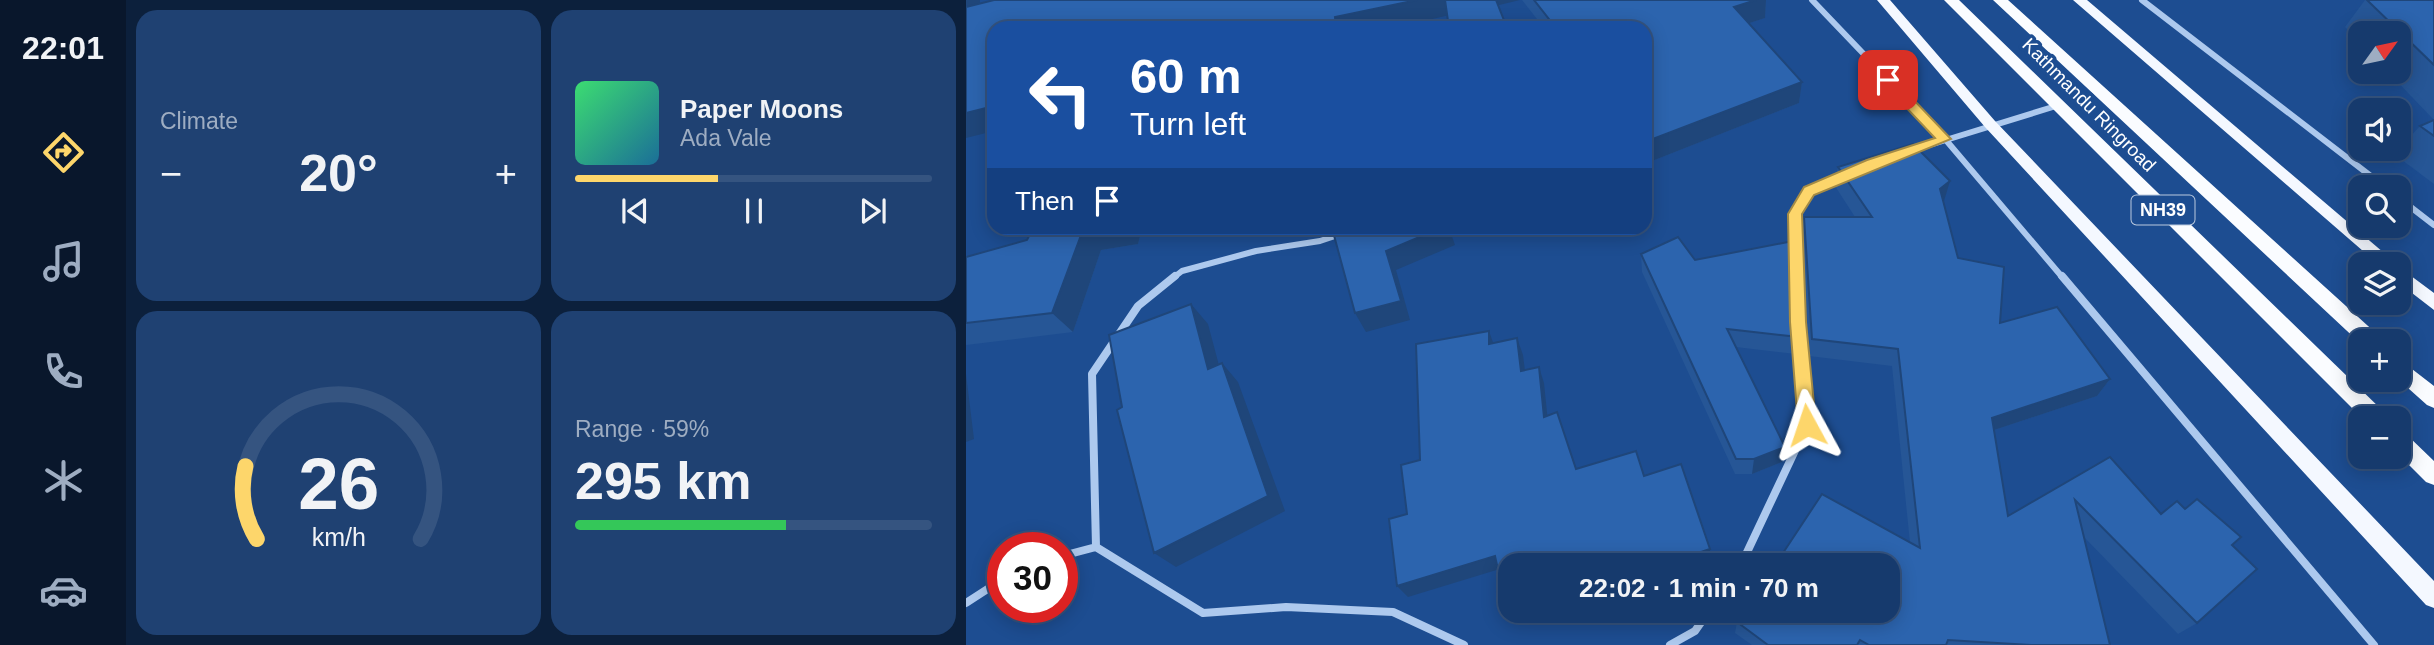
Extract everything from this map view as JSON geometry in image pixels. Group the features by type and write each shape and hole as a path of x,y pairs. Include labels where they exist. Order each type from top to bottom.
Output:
{"highway":[{"name":"Kathmandu Ringroad","path":"1951,0 2364,406"},
{"name":"Kathmandu Ringroad","path":"2000,0 2358,329"},
{"path":"2411,378 2434,399"},
{"path":"2411,453 2434,475"}],"main road":[{"path":"1883,0 1990,124 2434,597"},
{"path":"2079,0 2375,252"},
{"path":"2411,283 2434,303"}],"street":[{"path":"1812,0 1945,139 2374,645"},
{"path":"2142,0 2369,175"},
{"path":"1896,156 1990,124 2056,106"},
{"path":"1747,553 1807,425 1798,322 1795,214 1809,191 1847,175"},
{"path":"2411,207 2434,225"},
{"path":"1096,547 1092,374 1138,306 1182,271 1256,251 1320,241 1338,235"},
{"path":"1078,552 1096,547 1203,613 1286,607 1393,612 1464,645"},
{"path":"966,603 987,589"},
{"path":"1670,645 1695,631 1701,623"}],"building":[{"path":"994,0 1417,0 1335,17 1335,21 987,21 987,108 966,113 966,7"},
{"path":"1445,0 1496,0 1504,21 1448,21"},
{"path":"1534,0 1756,0 1734,7 1802,82 1652,139 1652,21 1550,21"},
{"path":"2367,0 2434,0 2434,65 2412,44 2412,21 2389,21"},
{"path":"2434,120 2434,136 2420,126"},
{"path":"1913,144 1950,181 1940,189 1958,258 2004,267 2000,323 2057,307 2110,379 1992,418 2008,516 2110,457 2161,514 2177,501 2185,509 2197,499 2241,537 2232,545 2257,569 2197,623 2075,500 2110,645 2031,645 1948,640 1946,645 1869,645 1860,640 1857,645 1768,645 1738,623 1900,623 1900,553 1783,553 1822,494 1920,548 1898,349 1812,339 1804,217 1872,217 1838,167"},
{"path":"1030,235 1081,235 1052,313 966,323 966,257 1027,240"},
{"path":"1334,235 1424,235 1386,251 1401,301 1355,313"},
{"path":"1678,237 1695,260 1793,241 1799,337 1727,329 1785,447 1754,459 1736,459 1641,254"},
{"path":"1191,304 1208,369 1222,363 1268,496 1154,553 1117,410 1122,407 1109,335"},
{"path":"1489,331 1489,344 1517,338 1521,371 1539,367 1544,417 1557,412 1576,469 1636,451 1644,476 1681,464 1710,549 1698,553 1498,553 1498,570 1495,556 1397,586 1389,519 1407,514 1401,465 1420,460 1416,344"}],"route":[{"path":"1807,425 1798,322 1795,214 1809,191 1872,164 1945,139 1888,80"}]}
